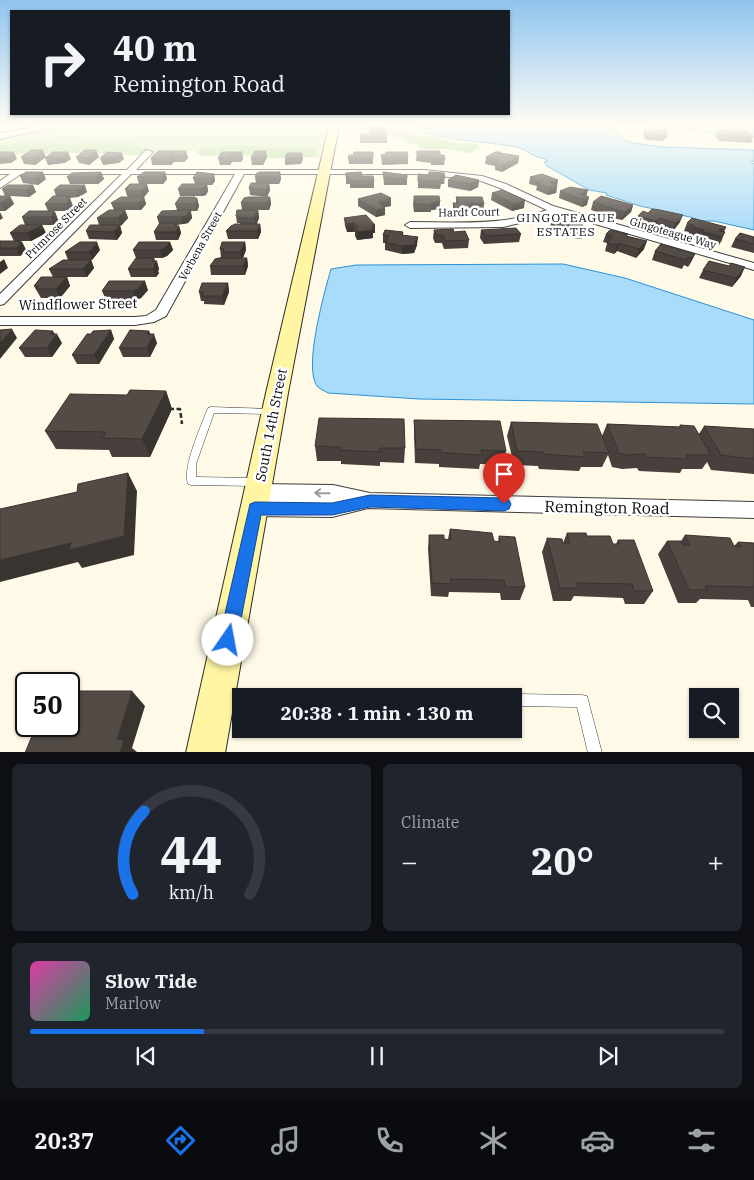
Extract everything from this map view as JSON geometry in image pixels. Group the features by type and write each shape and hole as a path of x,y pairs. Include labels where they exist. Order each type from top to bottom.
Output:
{"main road":[{"name":"South 14th Street","path":"205,752 258,494 273,411 327,161"}],"street":[{"name":"Primrose Street","path":"0,301 140,161"},
{"name":"Gingoteague Way","path":"0,172 424,172 462,175 492,182 556,210 754,267"},
{"path":"0,185 19,172"},
{"name":"Verbena Street","path":"155,316 166,307 241,172"},
{"name":"Hardt Court","path":"410,225 499,224 533,218 556,210"},
{"name":"Windflower Street","path":"0,321 135,321 155,316"},
{"name":"Remington Road","path":"258,494 332,509 370,501 754,510"}],"lane":[{"path":"258,494 191,482 192,464 211,410 273,411"},
{"path":"217,696 232,696"},
{"path":"522,700 582,701 595,752"}],"path":[{"path":"161,408 180,409 182,424"}],"water":[{"path":"754,161 751,162 754,164 754,230 714,221 700,221 640,206 606,195 607,193 589,190 547,166 544,162"},
{"path":"563,264 625,278 754,320 754,404 419,399 328,393 318,387 312,365 316,330 331,269 356,265"}],"building":[{"path":"498,161 510,161 503,165 496,164"},
{"path":"26,172 43,172 35,178 20,176"},
{"path":"101,172 96,177 67,177 72,173"},
{"path":"144,172 165,172 161,177 137,177"},
{"path":"197,172 214,174 211,178 193,178"},
{"path":"260,172 280,172 279,177 255,177"},
{"path":"361,172 362,176 373,176 374,181 350,181 350,177 346,177 346,173"},
{"path":"383,172 407,175 407,178 384,178"},
{"path":"429,172 444,173 445,177 440,177 441,181 418,181 418,174 429,175"},
{"path":"542,174 558,180 549,182 557,186 550,188 537,183 544,181 530,177"},
{"path":"456,175 479,180 470,184 448,180"},
{"path":"251,183 269,183 266,190 249,188"},
{"path":"130,184 147,184 141,191 127,191 128,189 125,189"},
{"path":"182,184 207,184 204,188 200,189 178,189"},
{"path":"8,185 33,185 26,190 2,189"},
{"path":"60,185 85,185 76,190 54,190"},
{"path":"570,187 588,190 580,194 589,197 584,200 560,191"},
{"path":"502,190 525,200 513,204 492,193"},
{"path":"381,193 391,198 378,202 385,207 376,210 358,199"},
{"path":"0,196 10,196 0,203"},
{"path":"53,196 68,196 66,198 70,198 66,204 45,204"},
{"path":"414,196 439,196 440,201 431,203 431,205 415,204"},
{"path":"601,196 633,205 625,212 593,202"},
{"path":"121,197 144,197 139,203 111,203"},
{"path":"180,197 197,198 195,204 175,204"},
{"path":"270,197 268,203 241,203 244,198"},
{"path":"456,197 482,197 484,204 470,204 471,208 454,207 453,203 458,203"},
{"path":"652,209 683,215 676,223 659,218 656,221 638,216 643,211 648,213"},
{"path":"109,210 125,210 118,218 97,218"},
{"path":"190,210 186,216 157,217 162,211"},
{"path":"237,210 258,210 254,218 239,218 239,216 236,216"},
{"path":"29,211 55,212 51,217 22,217"},
{"path":"366,215 375,225 372,225 373,230 357,232 355,228 358,227 357,225 354,223 347,224 344,218"},
{"path":"692,218 726,227 724,230 720,229 719,231 725,232 722,237 703,232 704,230 692,227 693,225 687,223"},
{"path":"552,219 581,221 584,231 562,230 561,227 554,226"},
{"path":"160,223 176,223 175,226 179,226 176,232 154,232"},
{"path":"235,224 260,224 257,231 226,231"},
{"path":"20,225 42,225 27,233 10,233"},
{"path":"90,225 120,225 114,232 86,231"},
{"path":"516,228 521,234 486,236 481,230"},
{"path":"453,229 454,232 465,231 469,240 445,241 443,235 436,235 434,230"},
{"path":"385,230 403,232 402,235 418,237 414,245 402,246 385,242 389,236 383,235"},
{"path":"610,230 647,241 639,249 619,243 617,245 607,243 612,236 606,234"},
{"path":"740,233 754,237 754,244 735,239"},
{"path":"0,241 22,242 16,248 0,248"},
{"path":"80,242 97,242 89,252 65,252"},
{"path":"139,242 170,242 165,248 160,250 133,250"},
{"path":"222,242 245,242 240,252 223,252 224,249 220,249"},
{"path":"661,244 695,254 692,258 688,257 685,260 655,251"},
{"path":"136,258 154,258 152,261 157,261 153,269 128,269"},
{"path":"247,258 243,266 210,266 215,259"},
{"path":"63,260 91,260 83,269 49,269"},
{"path":"709,261 729,266 731,263 745,267 736,278 703,270"},
{"path":"41,277 67,277 56,289 36,289 39,286 34,286"},
{"path":"109,281 145,281 138,289 133,291 102,291"},
{"path":"202,283 228,283 222,296 202,296 204,292 199,292"},
{"path":"12,329 0,343 0,330"},
{"path":"35,330 53,331 50,334 57,334 47,348 19,348"},
{"path":"111,330 94,355 72,355 87,334 91,334 93,331"},
{"path":"130,330 149,331 147,334 154,334 147,348 119,348"},
{"path":"130,390 166,391 142,439 103,438 106,432 45,431 70,394 127,395"},
{"path":"319,418 404,419 405,448 380,448 380,452 340,450 340,447 315,446"},
{"path":"414,420 500,421 506,451 481,450 482,455 416,449"},
{"path":"511,422 597,424 609,453 583,452 585,457 517,451"},
{"path":"607,424 694,426 711,455 686,455 688,459 646,457 645,454 629,455 619,453"},
{"path":"704,426 754,429 754,459 721,455"},
{"path":"128,473 124,536 69,550 71,543 0,560 0,509 77,492 78,484"},
{"path":"450,529 492,533 494,541 500,542 499,536 515,537 525,587 505,587 504,580 450,579 451,584 432,583 429,535 444,535 444,539 451,540"},
{"path":"567,533 586,533 587,536 610,536 613,544 619,544 618,540 634,540 653,591 634,591 632,584 577,583 578,588 560,588 547,538 562,539 563,543 570,543"},
{"path":"685,535 730,538 734,546 741,547 738,542 754,543 754,587 705,586 707,590 689,590 667,541 681,541 683,545 690,545"},
{"path":"80,691 132,691 117,739 124,740 120,752 25,752 32,737 80,737"}],"district":[{"name":"GINGOTEAGUE ESTATES","path":"566,225"}],"route":[{"path":"228,640 255,508 332,509 370,501 504,504"}]}
